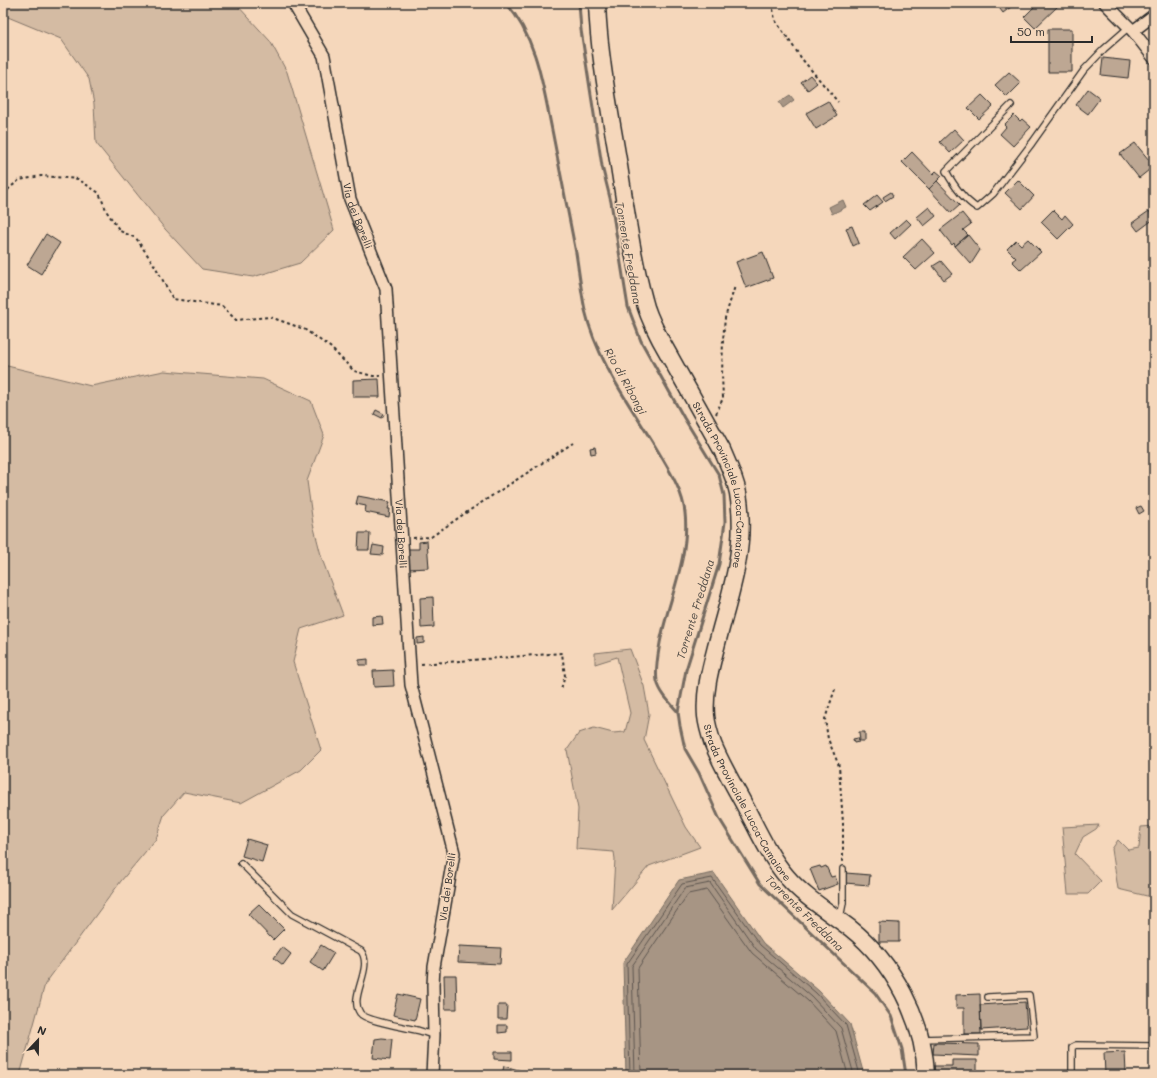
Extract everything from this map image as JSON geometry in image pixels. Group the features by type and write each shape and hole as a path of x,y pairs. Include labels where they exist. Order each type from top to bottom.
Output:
{"main road":[{"name":"Strada Provinciale Lucca-Camaiore","path":"597,3 599,45 605,86 628,222 644,301 660,340 722,450 738,493 740,525 737,566 707,684 706,718 709,731 714,745 738,793 775,862 788,878 804,893 852,929 870,946 886,966 909,1005 915,1019 921,1039 926,1065 926,1075"}],"street":[{"name":"Via dei Borelli","path":"293,3 324,56 350,199 386,289 411,684 454,853 434,968 434,1036 432,1075"},
{"path":"1105,3 1131,29 1154,58"},
{"path":"1131,29 1154,15"}],"lane":[{"path":"1011,105 946,171 954,187 968,203 977,208 992,194 1084,70 1104,49 1131,29"},
{"path":"241,863 292,914 362,951 365,956 365,963 357,1004 359,1012 362,1016 372,1020 418,1030 434,1036"},
{"path":"839,920 843,903 842,869"},
{"path":"921,1039 1034,1036 1029,995 988,997"},
{"path":"1072,1075 1072,1047 1076,1045 1154,1046"}],"path":[{"path":"772,3 775,20 802,59 838,102"},
{"path":"3,194 19,180 42,176 78,179 99,193 107,212 120,231 136,238 155,266 173,300 222,306 236,320 270,317 304,329 330,347 354,371 374,376 392,375"},
{"path":"709,425 718,411 723,398 722,369 725,318 735,286"},
{"path":"402,539 431,537 573,443"},
{"path":"409,665 562,653 565,676 561,689"},
{"path":"835,689 825,719 828,738 839,766 843,823 842,869"}],"shaded area":[{"path":"3,3 233,3 237,5 270,41 287,72 334,230 300,263 253,277 202,269 165,229 96,143 94,104 89,79 61,39 3,15"},
{"path":"3,365 91,386 164,371 263,379 311,401 324,435 307,481 313,524 322,559 343,615 301,629 293,662 321,750 301,770 241,803 184,792 164,815 156,839 121,881 45,984 20,1075 3,1075"},
{"path":"630,649 644,686 649,714 644,740 686,827 700,847 649,866 612,910 615,859 614,852 576,849 578,809 567,750 579,733 594,728 613,733 625,732 630,713 617,657 595,664 595,653"},
{"path":"1099,825 1096,829 1083,837 1075,854 1101,881 1088,894 1068,894 1062,827"},
{"path":"1154,826 1154,894 1147,896 1118,889 1112,849 1118,840 1128,850 1139,848 1141,827"}],"water":[{"path":"790,95 794,100 783,108 779,102"},
{"path":"843,200 846,207 832,214 829,207"},
{"path":"714,873 763,943 819,991 850,1024 864,1075 626,1075 623,963 679,880"}],"building":[{"path":"1000,3 1016,3 1003,13 997,5"},
{"path":"1038,3 1054,3 1058,6 1035,28 1024,17"},
{"path":"1048,29 1072,29 1072,72 1048,72"},
{"path":"1103,58 1130,61 1128,78 1101,75"},
{"path":"1009,72 1021,83 1007,97 995,85"},
{"path":"810,75 817,83 808,90 801,82"},
{"path":"1088,89 1100,98 1088,114 1076,105"},
{"path":"982,95 993,106 979,119 968,108"},
{"path":"828,101 837,116 816,129 806,113"},
{"path":"1014,115 1020,121 1022,119 1031,127 1013,146 1000,134 1006,127 1004,125"},
{"path":"954,129 964,140 950,153 940,142"},
{"path":"1135,143 1154,166 1139,178 1120,154"},
{"path":"912,152 933,174 936,171 942,176 929,189 902,162"},
{"path":"1018,180 1034,196 1022,209 1005,193"},
{"path":"937,181 960,205 951,213 929,189"},
{"path":"891,192 893,196 885,201 883,197"},
{"path":"877,195 883,202 870,211 864,205"},
{"path":"929,207 936,216 924,226 917,217"},
{"path":"1053,210 1062,219 1065,215 1073,224 1058,239 1041,222"},
{"path":"1149,211 1154,219 1138,231 1132,223"},
{"path":"962,213 971,224 963,230 968,235 955,246 954,243 952,245 940,230"},
{"path":"906,219 911,224 895,239 890,233"},
{"path":"852,226 859,243 853,246 846,228"},
{"path":"46,234 60,243 41,274 27,265"},
{"path":"968,235 980,250 971,264 955,246"},
{"path":"922,239 935,253 916,270 903,257"},
{"path":"1028,239 1041,252 1021,270 1012,261 1016,258 1007,249 1016,240 1021,245"},
{"path":"763,252 773,278 746,288 736,262"},
{"path":"941,261 952,274 944,280 933,266"},
{"path":"379,379 380,397 353,397 353,380"},
{"path":"376,410 384,414 382,418 374,414"},
{"path":"595,447 596,453 591,454 590,448"},
{"path":"358,496 390,502 388,509 390,509 389,517 365,512 366,506 356,504"},
{"path":"1141,506 1144,511 1139,514 1136,508"},
{"path":"359,533 370,533 369,550 358,550"},
{"path":"427,541 429,568 409,569 408,549 419,549 419,542"},
{"path":"373,545 384,547 383,555 371,554"},
{"path":"433,597 434,627 421,628 420,598"},
{"path":"382,616 383,624 372,625 372,617"},
{"path":"424,637 424,643 417,644 417,638"},
{"path":"368,659 368,665 359,665 359,660"},
{"path":"393,670 394,686 374,687 373,671"},
{"path":"859,732 865,732 865,741 860,741"},
{"path":"858,738 859,742 854,743 853,739"},
{"path":"247,839 267,845 262,862 242,856"},
{"path":"820,866 821,868 826,866 831,877 835,876 838,884 819,891 810,869"},
{"path":"846,873 870,875 869,885 845,883"},
{"path":"259,904 284,929 273,940 248,914"},
{"path":"879,922 899,923 899,942 879,942"},
{"path":"321,945 334,953 323,971 310,962"},
{"path":"459,946 501,948 500,964 458,962"},
{"path":"282,947 291,954 283,965 274,958"},
{"path":"444,975 456,975 457,1009 445,1009"},
{"path":"398,994 420,999 415,1020 393,1015"},
{"path":"980,994 981,1034 964,1034 964,1008 956,1008 956,995"},
{"path":"1025,1002 1027,1027 981,1030 980,1005"},
{"path":"498,1005 507,1005 506,1019 498,1019"},
{"path":"498,1025 507,1025 507,1032 498,1033"},
{"path":"375,1039 392,1039 390,1060 373,1058"},
{"path":"934,1043 979,1044 979,1056 933,1054"},
{"path":"494,1052 512,1052 512,1060 494,1059"},
{"path":"1125,1052 1126,1073 1105,1074 1104,1053"},
{"path":"952,1060 977,1060 977,1075 934,1075 934,1066 952,1066"},
{"path":"504,1066 522,1071 521,1075 502,1074"}],"waterway":[{"name":"Rio di Ribongi","path":"506,3 517,17 525,31 532,47 542,80 576,253 585,310 590,329 606,366 671,473 684,505 686,530 684,546 658,652 656,672 660,690 678,712"},
{"name":"Torrente Freddana","path":"579,3 581,30 602,166 611,202 628,307 641,341 684,418 719,475 724,495 725,522 719,564 686,670 678,712 685,749 699,773 719,818 760,884 875,993 891,1016 902,1049 906,1075"}]}
